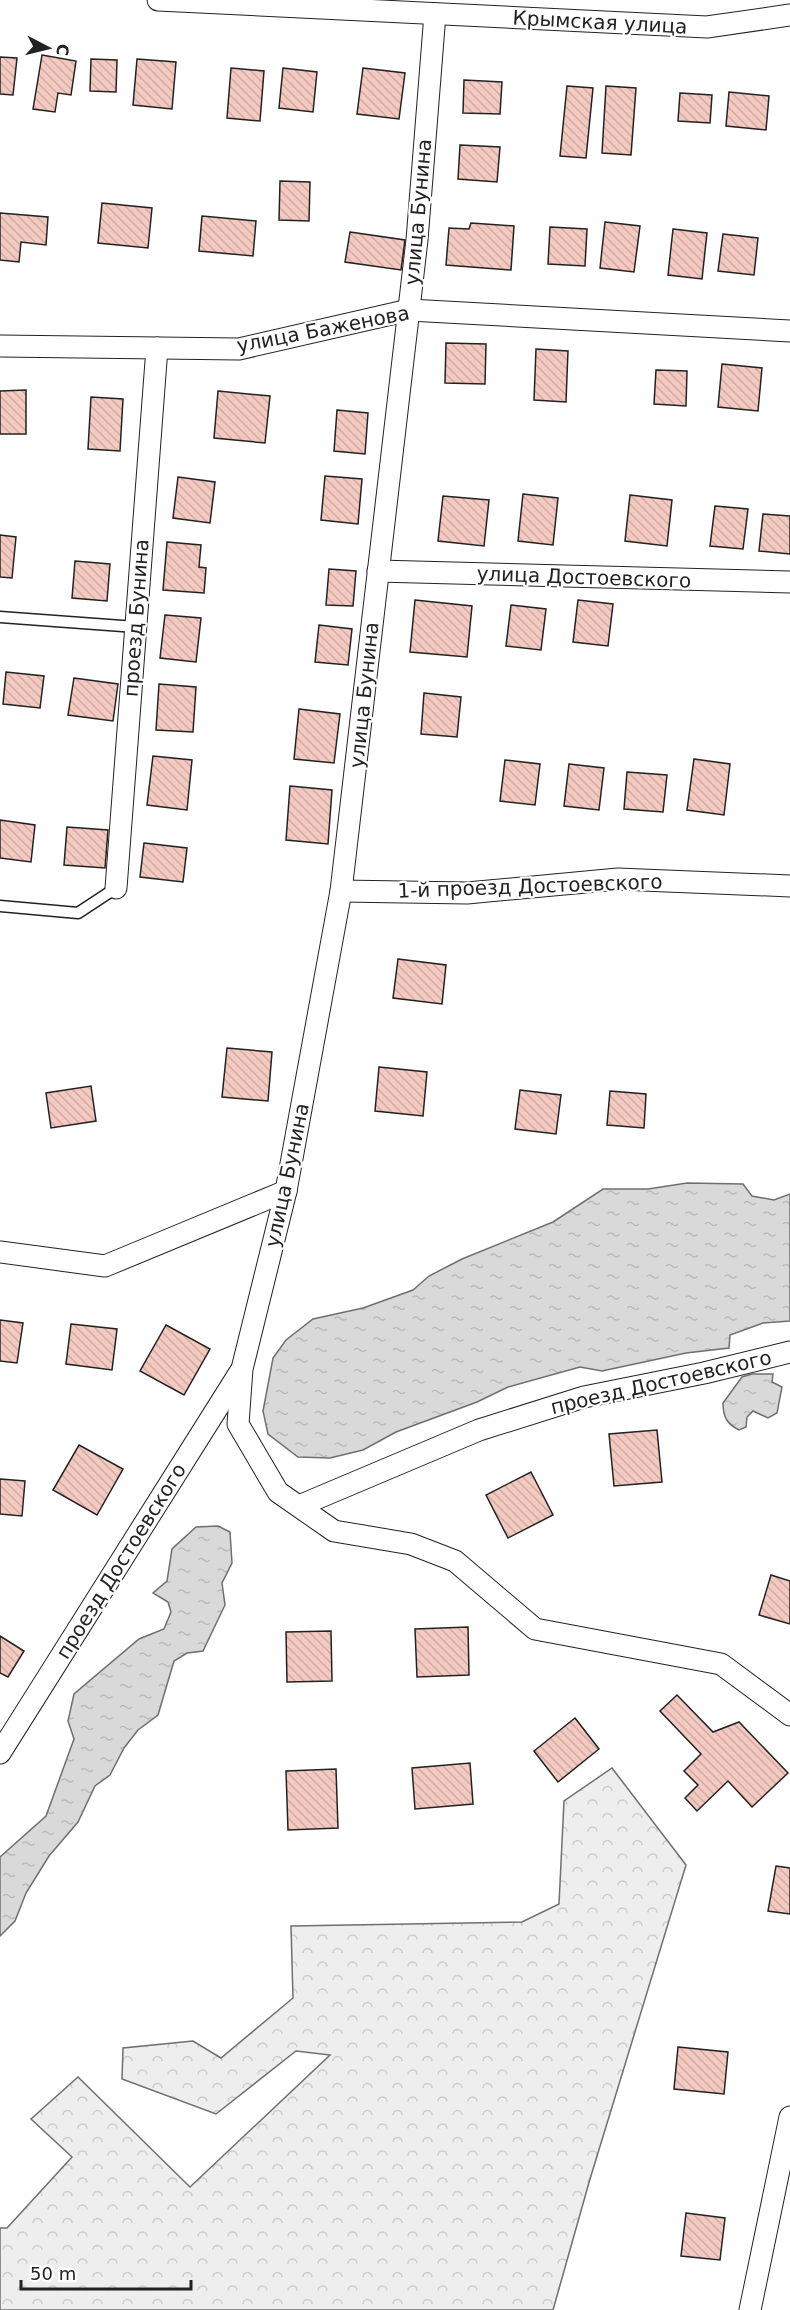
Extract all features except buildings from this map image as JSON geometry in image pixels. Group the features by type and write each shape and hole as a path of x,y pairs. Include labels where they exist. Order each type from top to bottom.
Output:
{"street":[{"name":"Крымская улица","path":"158,0 707,27 790,15"},
{"name":"улица Бунина","path":"242,1369 286,1191 342,891 409,310 435,14"},
{"name":"улица Баженова","path":"0,346 239,349 409,310 790,331"},
{"name":"проезд Бунина","path":"116,888 157,348"},
{"name":"улица Достоевского","path":"378,571 790,582"},
{"name":"1-й проезд Достоевского","path":"342,891 467,893 618,879 790,886"},
{"path":"0,1252 105,1266 286,1191"},
{"name":"проезд Достоевского","path":"298,1506 479,1430 584,1397 704,1373 790,1352"},
{"path":"242,1369 238,1424 278,1492 334,1531 411,1544 455,1562 535,1629 721,1664 790,1715"},
{"name":"проезд Достоевского","path":"0,1753 242,1369"},
{"path":"750,2310 790,2117"}],"lane":[{"path":"0,617 136,627"},
{"path":"0,906 78,913 116,888"}],"green space":[{"path":"612,1768 686,1865 590,2179 553,2310 0,2310 0,2228 7,2228 72,2157 31,2119 78,2077 190,2187 330,2055 296,2051 216,2114 122,2079 123,2048 193,2041 221,2058 293,1998 291,1926 522,1922 559,1904 564,1801"}],"water":[{"path":"687,1183 743,1184 752,1196 774,1200 790,1194 790,1321 763,1323 730,1335 729,1348 686,1353 602,1371 580,1367 508,1387 477,1402 396,1432 363,1450 330,1458 298,1457 268,1434 263,1411 273,1358 286,1340 313,1319 363,1308 413,1290 429,1276 462,1259 553,1222 603,1189 648,1189"},
{"path":"752,1374 773,1374 772,1382 782,1387 777,1413 768,1418 753,1411 747,1417 746,1427 739,1430 726,1420 723,1403 742,1377"},
{"path":"218,1526 230,1532 232,1563 222,1583 225,1605 203,1651 187,1653 174,1661 158,1715 138,1730 124,1748 110,1775 95,1786 78,1822 49,1856 26,1893 15,1921 0,1936 0,1857 46,1816 74,1739 68,1721 74,1694 139,1639 164,1629 171,1612 168,1602 153,1593 167,1581 172,1549 196,1527"}]}
